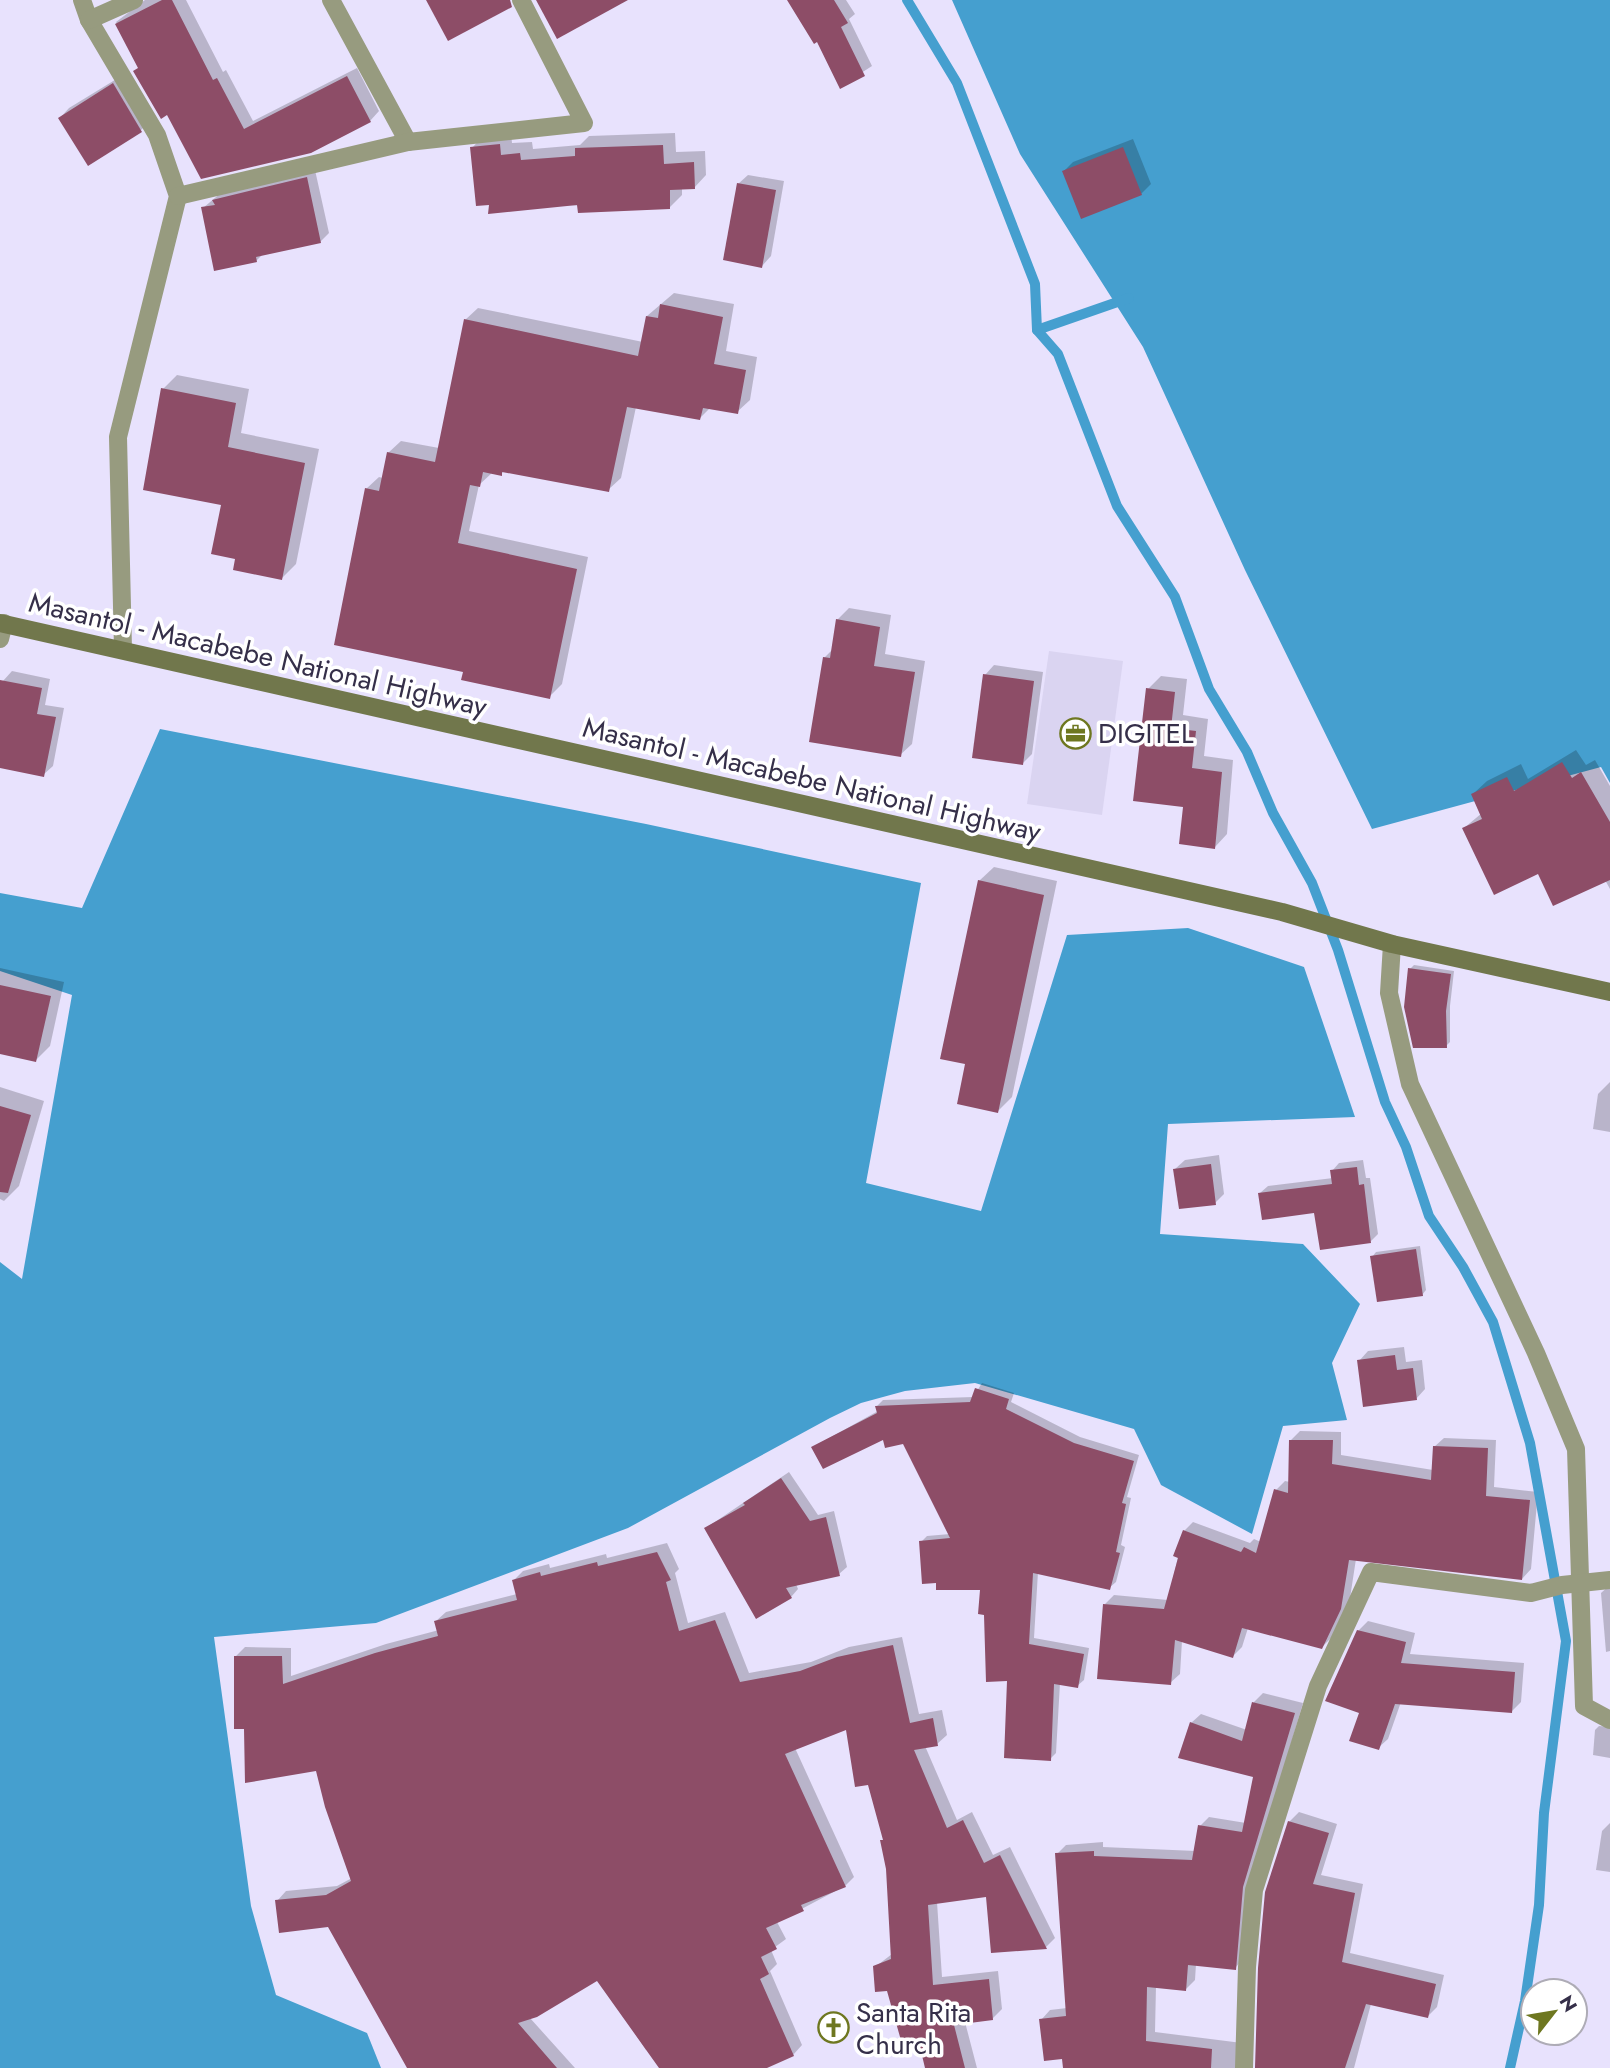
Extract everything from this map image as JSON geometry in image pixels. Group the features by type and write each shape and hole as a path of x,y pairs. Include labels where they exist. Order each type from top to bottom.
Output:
{"main road":[{"name":"Masantol - Macabebe National Highway","path":"1,628 123,649 1282,912 1383,941 1610,992"}],"street":[{"path":"82,0 89,20 157,135 178,196 118,438 123,649"},
{"path":"89,20 134,0"},
{"path":"331,0 408,142"},
{"path":"178,196 408,142 584,123 521,0"},
{"path":"1383,941 1389,993 1410,1084 1536,1353 1576,1449 1570,1584 1584,1706 1610,1720"},
{"path":"1244,2068 1247,1966 1254,1890 1318,1686 1371,1572 1531,1593 1570,1584 1610,1580"}],"shaded area":[{"name":"DIGITEL","path":"1049,651 1123,661 1102,815 1027,804"}],"water":[{"path":"952,0 1610,0 1610,783 1601,767 1372,829 1245,570 1143,347 1020,154"},
{"path":"160,729 646,824 921,883 866,1183 981,1211 1067,935 1188,928 1304,967 1355,1117 1168,1124 1160,1234 1303,1244 1360,1304 1332,1363 1347,1420 1283,1426 1252,1534 1161,1485 1134,1429 975,1383 905,1391 861,1403 830,1418 628,1528 376,1623 214,1637 251,1906 276,1995 367,2033 381,2068 0,2068 0,1262 22,1279 72,995 0,971 0,893 82,908"}],"building":[{"path":"162,0 172,0 213,80 217,78 244,129 347,76 371,122 311,153 201,179 167,115 161,119 133,71 138,68 115,24"},
{"path":"426,0 510,0 512,7 448,41"},
{"path":"536,0 628,0 557,39"},
{"path":"787,0 834,0 848,23 841,27 865,76 840,89 817,42 814,44"},
{"path":"113,83 142,132 88,166 58,118"},
{"path":"500,144 501,155 520,153 521,160 575,156 575,148 663,145 664,164 694,162 695,189 670,190 670,209 578,213 577,205 488,214 489,205 476,206 470,147"},
{"path":"1123,147 1142,195 1081,219 1062,171"},
{"path":"307,177 321,243 256,257 257,262 214,271 201,207 215,205 212,200"},
{"path":"737,183 776,190 762,268 723,260"},
{"path":"660,304 723,317 714,364 746,370 738,414 703,408 700,420 627,407 609,492 502,472 502,476 483,472 480,487 470,485 458,543 577,569 550,699 461,680 463,672 334,645 365,488 379,491 387,452 435,462 464,319 638,356 646,316 658,318"},
{"path":"161,388 236,403 228,447 305,463 282,580 233,570 235,559 211,554 221,505 143,490"},
{"path":"836,619 880,627 874,666 915,672 901,757 809,742 823,657 830,658"},
{"path":"983,674 1034,681 1023,765 972,758"},
{"path":"0,680 42,688 37,714 56,717 44,777 0,768"},
{"path":"1146,688 1175,692 1171,728 1196,731 1192,768 1222,772 1215,849 1179,844 1183,807 1133,801"},
{"path":"1562,762 1572,778 1581,772 1610,822 1610,880 1553,906 1538,874 1494,895 1462,828 1482,819 1471,794 1507,777 1514,791"},
{"path":"978,880 1044,895 998,1113 957,1104 965,1064 940,1059"},
{"path":"1408,968 1451,974 1446,1011 1447,1048 1413,1048 1404,1007"},
{"path":"0,985 51,996 36,1062 0,1054"},
{"path":"0,1106 31,1115 8,1193 0,1192"},
{"path":"1211,1164 1216,1205 1179,1209 1173,1169"},
{"path":"1357,1167 1359,1185 1364,1184 1371,1243 1320,1250 1314,1213 1262,1220 1258,1193 1332,1184 1330,1170"},
{"path":"1416,1249 1423,1296 1377,1302 1370,1256"},
{"path":"1395,1355 1397,1370 1413,1368 1417,1400 1363,1407 1357,1360"},
{"path":"975,1388 1009,1399 1006,1409 1074,1443 1134,1461 1122,1503 1126,1504 1116,1552 1120,1553 1110,1590 1033,1573 1029,1644 1084,1654 1078,1688 1054,1684 1051,1761 1004,1758 1007,1681 986,1682 984,1615 978,1614 980,1590 936,1590 936,1583 922,1584 919,1541 950,1538 903,1444 885,1448 883,1440 823,1469 811,1447 877,1413 875,1406 970,1402"},
{"path":"1289,1440 1333,1440 1332,1464 1431,1480 1433,1446 1488,1448 1486,1496 1530,1500 1522,1580 1349,1560 1341,1609 1322,1649 1242,1628 1233,1658 1175,1640 1171,1685 1097,1679 1103,1604 1164,1609 1178,1558 1173,1556 1183,1530 1241,1552 1244,1547 1256,1553 1274,1489 1288,1493"},
{"path":"781,1478 810,1521 826,1517 840,1576 786,1588 792,1598 756,1619 704,1528 745,1505 743,1503"},
{"path":"657,1552 671,1580 666,1582 679,1631 715,1620 740,1682 800,1671 837,1657 893,1645 910,1723 933,1718 938,1746 914,1750 947,1828 963,1820 984,1863 1000,1855 1047,1949 991,1953 986,1897 928,1905 933,1985 989,1979 993,2020 954,2025 965,2068 925,2068 920,2047 904,2051 887,1991 875,1992 873,1966 891,1959 886,1869 880,1840 883,1840 868,1785 855,1787 846,1730 785,1754 846,1887 801,1905 804,1911 766,1928 777,1949 761,1957 769,1974 760,1979 794,2056 767,2068 659,2068 597,1981 537,2017 518,2023 557,2068 407,2068 328,1927 279,1933 275,1900 326,1895 351,1881 325,1807 316,1771 245,1783 244,1729 234,1729 234,1656 282,1656 283,1684 375,1653 438,1636 434,1621 517,1600 512,1580 597,1562 598,1566"},
{"path":"1357,1630 1406,1642 1401,1663 1515,1672 1512,1713 1395,1704 1379,1750 1349,1741 1359,1713 1325,1701"},
{"path":"1252,1702 1295,1713 1243,1887 1236,1970 1188,1965 1186,1991 1147,1987 1146,2041 1212,2049 1211,2068 1063,2068 1062,2059 1044,2061 1039,2019 1066,2016 1055,1853 1094,1851 1094,1856 1192,1860 1198,1825 1242,1832 1253,1777 1178,1758 1190,1722 1242,1741"},
{"path":"1288,1821 1329,1833 1313,1884 1355,1893 1342,1962 1436,1984 1428,2018 1366,2004 1345,2068 1255,2068 1258,1968 1265,1892"}],"waterway":[{"path":"907,0 957,83 1035,284 1037,330 1058,354 1117,506 1175,597 1209,689 1247,752 1273,813 1312,883 1338,950 1385,1102 1406,1147 1429,1216 1463,1267 1493,1322 1530,1443 1566,1641 1544,1813 1539,1905 1525,2001 1510,2068"},
{"path":"1037,330 1129,298"}],"place":[{"name":"DIGITEL","path":"1075,733"},
{"name":"Santa Rita Church","path":"833,2028"}]}
